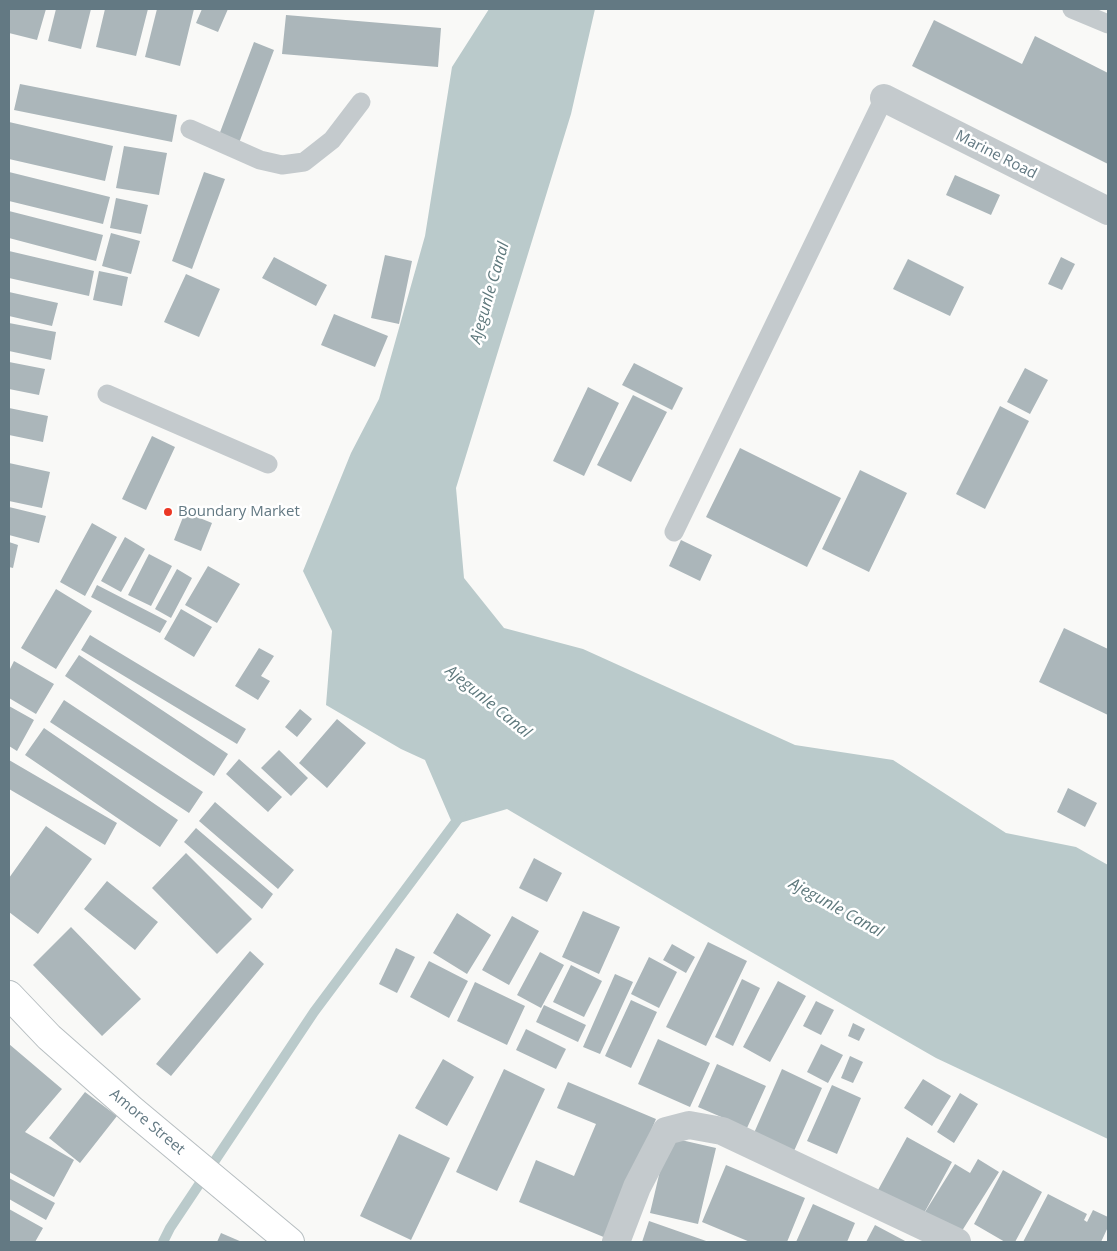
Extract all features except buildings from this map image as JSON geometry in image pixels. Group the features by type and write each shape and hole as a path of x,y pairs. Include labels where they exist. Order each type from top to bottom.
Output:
{"main road":[{"name":"Amore Street","path":"9,995 49,1037 132,1110 280,1234"}],"street":[{"name":"Marine Road","path":"884,98 1108,211"},
{"path":"616,1242 637,1187 666,1132 689,1125 722,1131 957,1242"}],"lane":[{"path":"1072,9 1108,24"},
{"path":"674,532 884,98"},
{"path":"190,129 260,160 282,165 304,162 332,140 361,102"},
{"path":"107,394 268,464"}],"water":[{"name":"Ajegunle Canal","path":"489,9 595,9 571,114 456,488 464,578 504,628 583,649 795,745 893,760 1006,833 1076,847 1108,865 1108,1139 936,1058 507,809 453,825 425,760 401,749 326,705 332,631 303,571 351,453 379,399 425,236 452,67"}],"waterway":[{"path":"163,1242 170,1228 314,1012 461,815"}],"place":[{"name":"Boundary Market","path":"168,512"}]}
